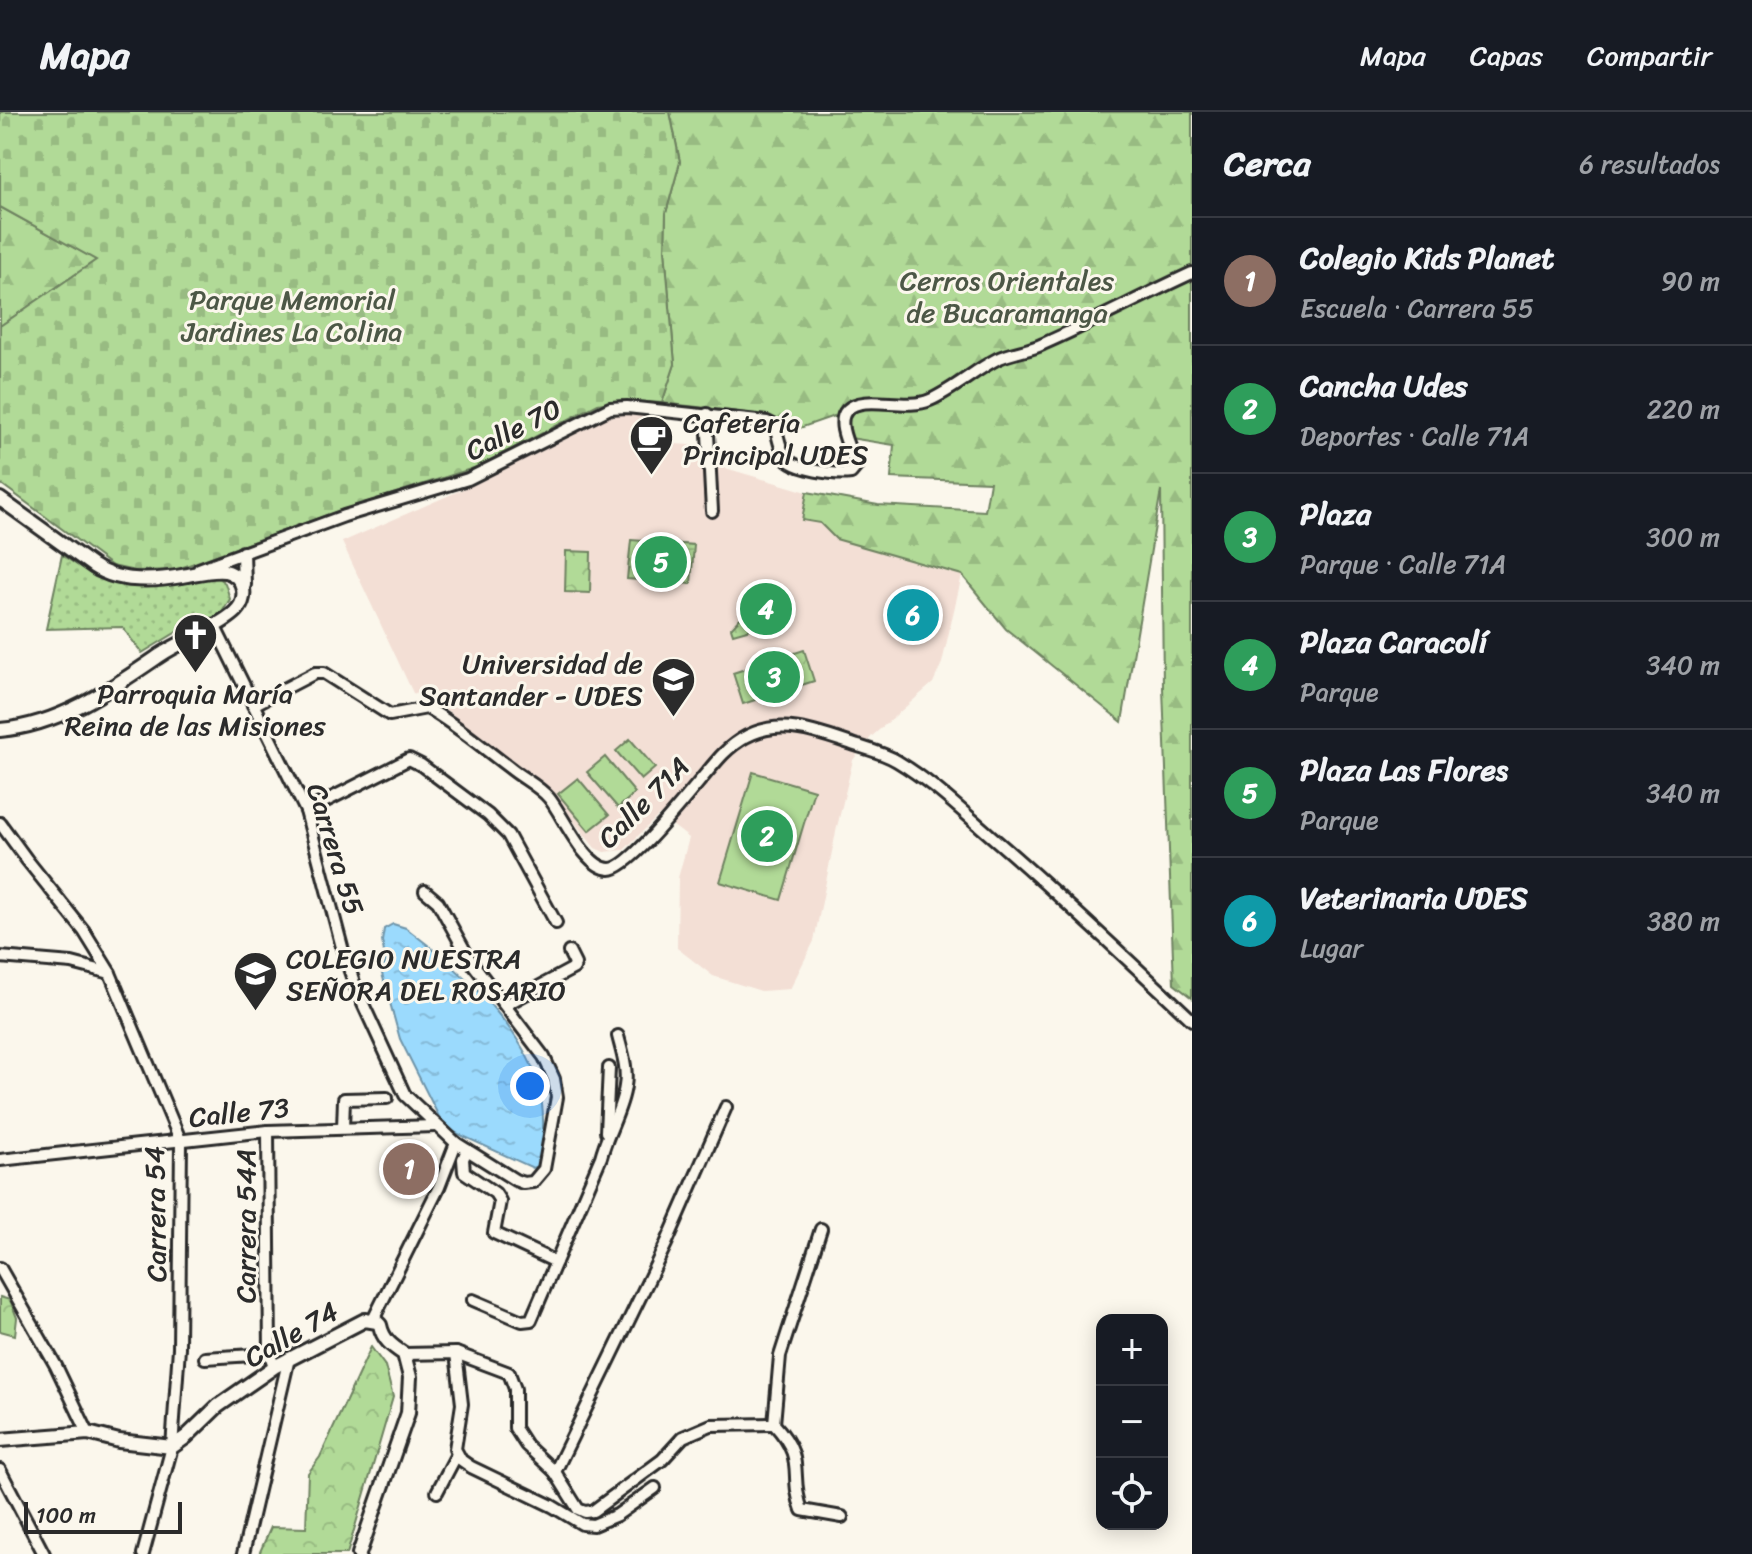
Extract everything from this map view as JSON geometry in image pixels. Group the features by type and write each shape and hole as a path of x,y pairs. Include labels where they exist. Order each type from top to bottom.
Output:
{"street":[{"name":"Calle 70","path":"178,577 344,516 468,479 610,408 707,414 772,423 785,457 800,466 833,473 855,471 842,426 844,414 852,406 866,402 920,404 953,389 996,360 1039,347 1192,273"},
{"path":"707,414 712,511"},
{"name":"Calle 70","path":"0,499 100,571 126,578 178,577 209,571"},
{"path":"0,730 37,723 72,710 120,683 170,648 229,616 240,606 244,592 243,553"},
{"path":"209,571 233,574 239,579 244,592"},
{"path":"209,571 226,576 232,582 236,602 229,616"},
{"name":"Carrera 55","path":"214,625 306,811 335,927 357,991 405,1095 456,1143 523,1183 533,1182 544,1169 557,1097 554,1079 544,1057 505,1005"},
{"name":"Calle 71A","path":"253,705 315,673 324,673 390,715 427,708 548,797 577,842 591,858 608,869 625,863 732,745 759,730 787,726 800,728 894,759 926,780 1022,863 1192,1020"},
{"path":"306,811 409,759 488,815 508,835 556,923"},
{"name":"Carrera 54","path":"0,823 84,931 110,973 181,1142 179,1348 172,1447 143,1554"},
{"path":"425,891 438,902 470,960 505,1005 574,968 569,952"},
{"path":"0,957 72,963 110,973"},
{"path":"473,1300 526,1322 531,1320 622,1102 626,1084 618,1036"},
{"path":"606,1138 609,1068"},
{"path":"343,1128 344,1099 387,1098"},
{"path":"555,1472 666,1244 726,1107"},
{"name":"Calle 73","path":"0,1160 268,1131 436,1126"},
{"name":"Carrera 54A","path":"268,1131 270,1354 274,1367"},
{"path":"373,1320 439,1187 456,1143"},
{"path":"471,1153 462,1167 469,1176 499,1196 500,1208 493,1229 496,1235 556,1262"},
{"path":"821,1229 780,1356 774,1424 794,1453 802,1510 842,1517"},
{"path":"0,1268 56,1366 88,1433"},
{"name":"Calle 74","path":"172,1447 218,1406 274,1367 365,1320 373,1320 380,1325 391,1345 404,1354"},
{"path":"437,1492 457,1454 456,1432 462,1404 456,1353"},
{"path":"359,1554 408,1413 410,1377 404,1354 456,1353 509,1373 515,1389 515,1428 526,1445 555,1472 578,1509 585,1512 593,1511 662,1460 683,1437 711,1425 774,1424"},
{"path":"205,1358 270,1354"},
{"path":"243,1554 289,1358"},
{"path":"0,1440 88,1433 119,1441 172,1447"},
{"path":"457,1454 471,1467 582,1524 593,1525 617,1515 655,1488"},
{"path":"0,1470 44,1554"}],"shaded area":[{"name":"Universidad de Santander - UDES","path":"625,413 650,414 654,431 662,443 703,446 705,462 807,492 802,520 820,523 836,539 962,575 942,663 933,683 871,737 853,760 814,941 790,989 761,991 713,976 677,948 678,878 689,838 659,815 624,850 604,852 595,848 552,794 434,700 413,693 342,542 468,487 604,418"}],"green space":[{"name":"Parque Memorial Jardines La Colina","path":"0,112 670,112 680,162 666,213 665,250 675,364 662,403 620,400 598,404 477,467 327,515 175,570 135,571 112,566 0,483 0,326 96,260 0,207"},
{"name":"Cerros Orientales de Bucaramanga","path":"670,112 1192,112 1192,998 1174,984 1163,688 1161,490 1122,722 1006,629 962,575 836,539 820,523 802,520 807,492 878,505 985,511 990,482 891,478 894,445 844,437 834,416 797,429 748,414 662,403 675,364 665,250 666,213 680,162"},
{"path":"0,207 97,260 0,326"},
{"path":"631,540 694,545 691,584 627,579"},
{"path":"566,551 591,552 590,593 565,592"},
{"path":"62,555 95,577 116,583 171,585 208,577 218,578 225,583 230,599 221,614 177,632 142,653 122,627 46,629"},
{"path":"767,589 782,606 786,619 733,634 731,628"},
{"path":"804,650 814,681 743,704 733,673"},
{"path":"630,739 655,768 641,780 616,751"},
{"path":"605,757 635,793 618,808 587,772"},
{"path":"753,772 814,790 781,900 720,882"},
{"path":"578,778 609,815 589,831 558,794"},
{"path":"0,1297 10,1300 17,1318 15,1335 0,1331"},
{"path":"371,1347 385,1366 393,1397 347,1554 259,1554 271,1527 306,1528 308,1473 320,1457"}],"water":[{"path":"393,924 406,928 444,958 482,996 516,1037 537,1080 542,1101 539,1166 533,1168 454,1132 440,1119 400,1039 381,970 386,963 382,941 384,929"}],"place":[{"name":"Cafetería Principal UDES","path":"652,477"},
{"name":"Plaza Las Flores","path":"661,562"},
{"name":"Plaza Caracolí","path":"766,609"},
{"name":"Veterinaria UDES","path":"913,615"},
{"name":"Parroquia María Reina de las Misiones","path":"195,675"},
{"name":"Plaza","path":"774,677"},
{"name":"Universidad de Santander - UDES","path":"674,718"},
{"name":"Cancha Udes","path":"767,836"},
{"name":"COLEGIO NUESTRA SEÑORA DEL ROSARIO","path":"255,1013"},
{"name":"Colegio Kids Planet","path":"409,1169"}]}
